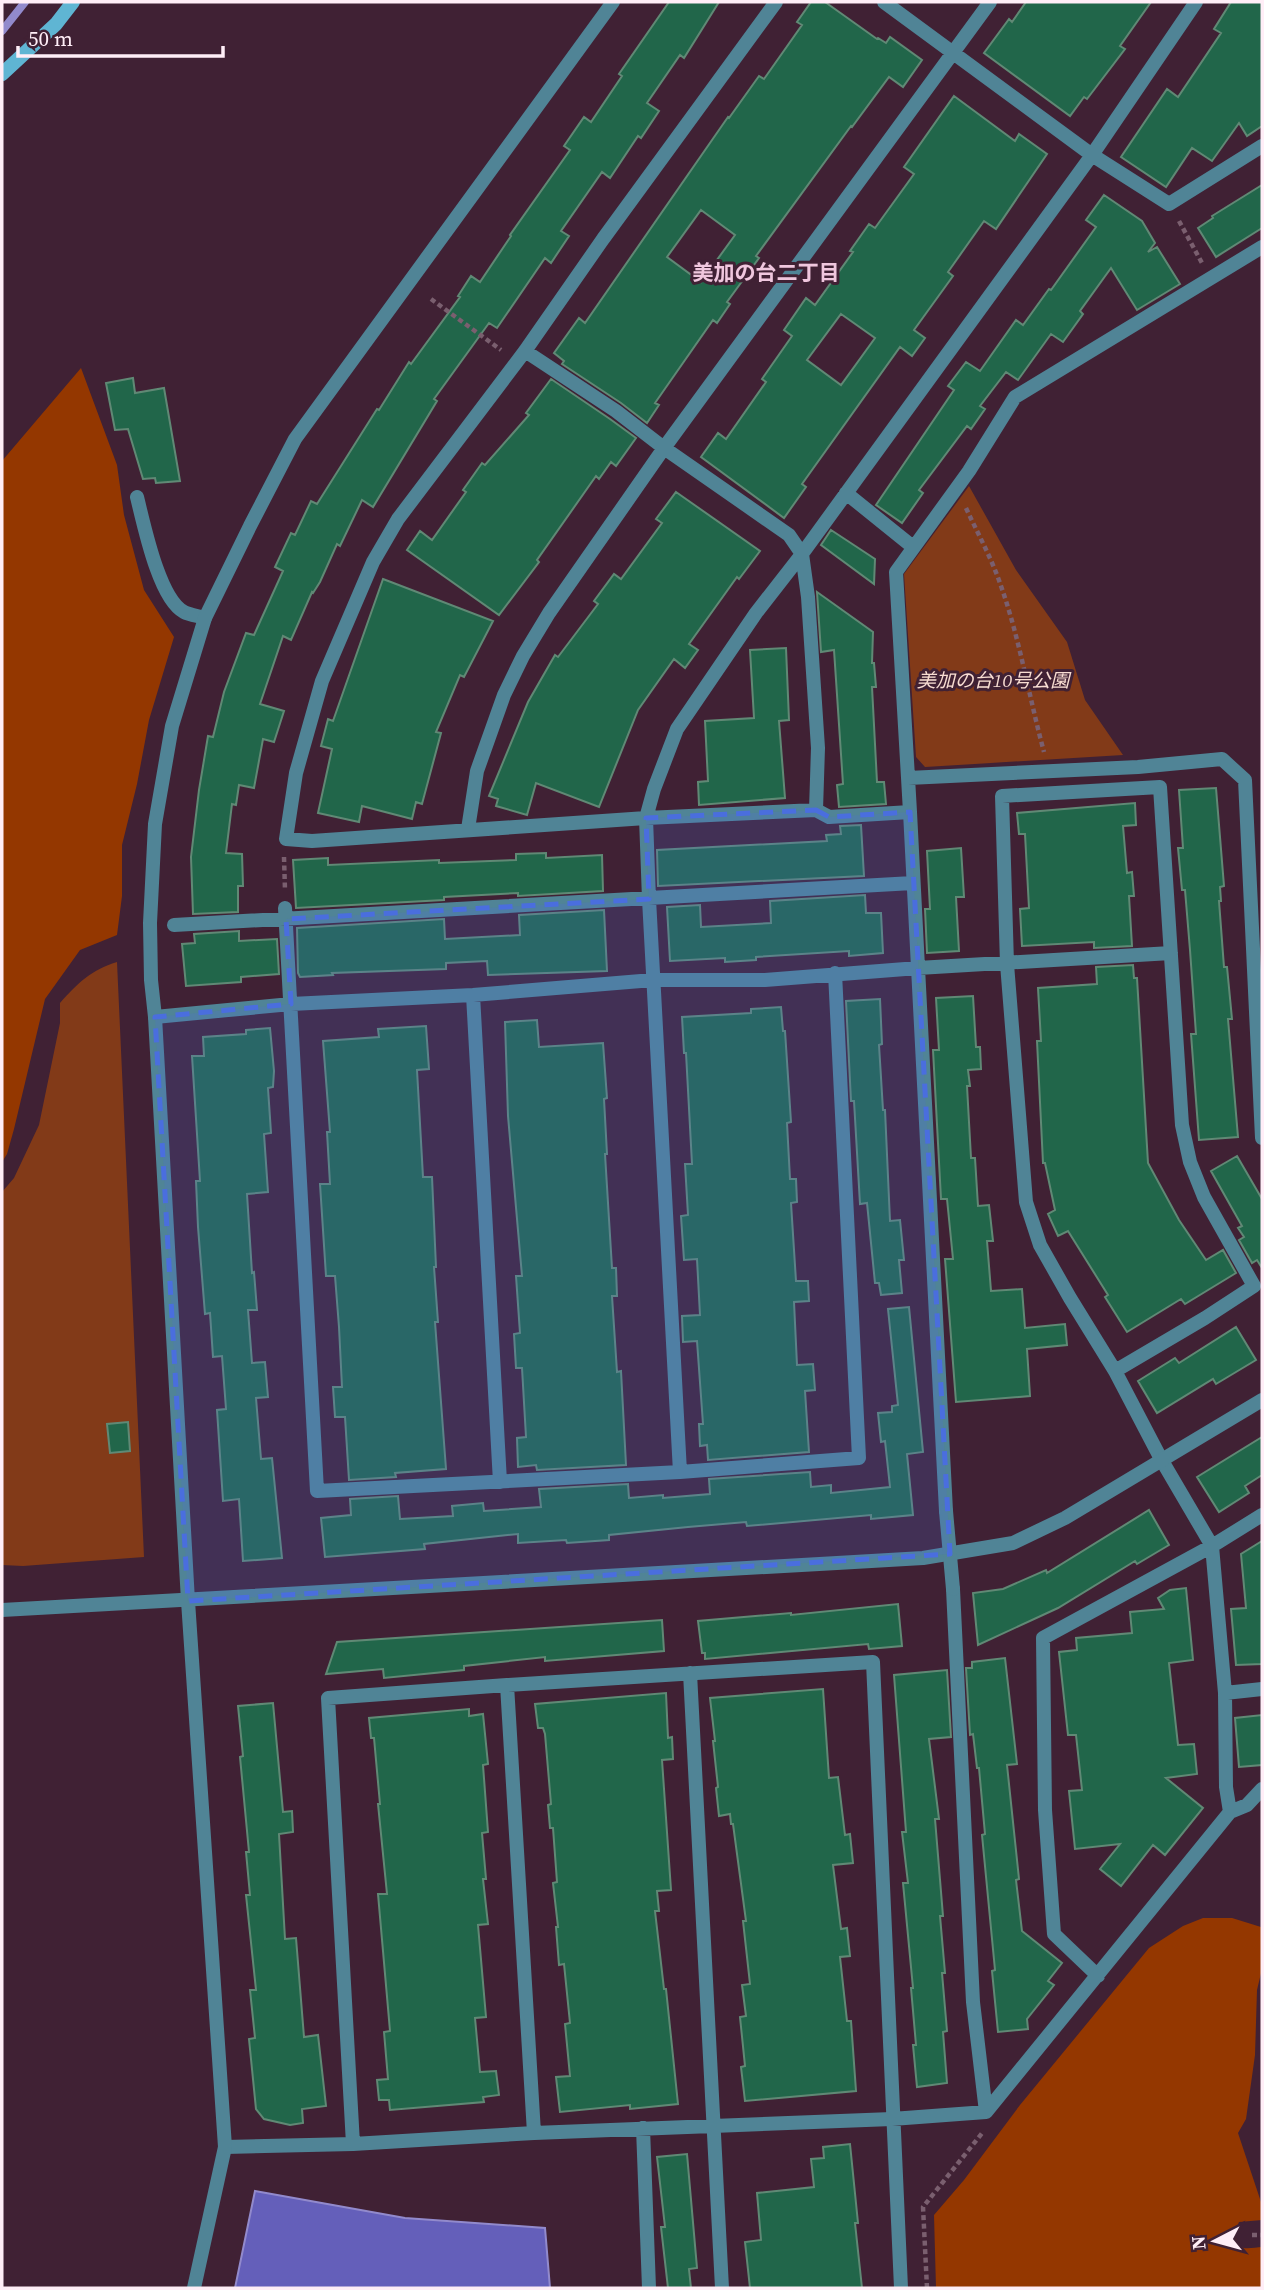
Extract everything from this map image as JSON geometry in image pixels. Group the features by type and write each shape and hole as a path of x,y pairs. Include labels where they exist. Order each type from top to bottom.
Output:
{"main road":[{"path":"2,74 56,24 73,2"}],"street":[{"path":"194,2288 225,2147 188,1601 151,980 150,923 155,824 173,726 205,618 295,439 613,2"},
{"path":"776,2 525,351 398,519 373,562 322,681 296,773 285,846 312,841 646,818 816,810 829,817 910,812"},
{"path":"884,2 1092,155 1169,204 1262,146"},
{"path":"468,830 477,771 504,695 523,656 549,613 664,448 990,2"},
{"path":"680,1472 649,899 646,818 654,789 677,729 756,613 802,554 1092,155 1196,2"},
{"path":"986,2112 973,2002 953,1589 946,1511 896,572 957,488 1015,397 1262,247"},
{"path":"525,351 616,411 664,448 789,535 802,554 808,597 818,748 816,810"},
{"path":"846,493 913,547"},
{"path":"136,498 162,583 173,604 184,612 205,618"},
{"path":"908,778 1138,767 1222,759 1245,780 1262,1138"},
{"path":"1115,1371 1258,1284 1204,1197 1190,1162 1182,1125 1160,787 1002,796 1007,964 1026,1202 1040,1245 1115,1371 1161,1459 1212,1546 1225,1693 1226,1787 1230,1812"},
{"path":"174,925 286,914 649,899 913,883"},
{"path":"286,914 317,1492 680,1472 859,1458 835,973"},
{"path":"155,1017 291,1004 473,995 653,980 765,979 1171,953"},
{"path":"473,995 500,1482"},
{"path":"2,1610 823,1564 959,1553 1013,1543 1065,1518 1262,1400"},
{"path":"1098,1976 1054,1934 1045,1811 1043,1638 1212,1546 1262,1515"},
{"path":"353,2144 328,1698 873,1662 901,2288"},
{"path":"690,1673 722,2288"},
{"path":"507,1685 534,2133"},
{"path":"1225,1693 1262,1689"},
{"path":"225,2147 353,2144 534,2133 892,2119 986,2112 1230,1812 1247,1805 1262,1790"},
{"path":"643,2128 649,2288"}],"path":[{"path":"1169,204 1211,279"},
{"path":"431,299 504,352"},
{"path":"957,488 1001,584 1025,665 1034,715 1050,771"},
{"path":"285,846 286,914"},
{"path":"927,2288 923,2207 987,2128 986,2112"},
{"path":"1252,2235 1262,2235"}],"highlighted area":[{"path":"816,810 829,817 910,812 950,1554 188,1601 155,1017 291,1004 286,919 649,899 646,818"}],"green space":[{"name":"美加の台10号公園","path":"969,486 1016,570 1067,642 1085,700 1123,755 925,767 916,757 904,574"},
{"path":"117,962 144,1557 23,1566 2,1565 2,1192 14,1178 39,1125 60,1023 60,1003 86,978"}],"shaded area":[{"path":"81,368 117,465 124,515 144,590 174,637 149,720 122,845 122,896 117,935 80,950 45,999 14,1129 2,1162 2,461"},
{"path":"1203,1918 1232,1918 1261,1927 1262,1930 1262,1969 1257,1990 1255,2055 1246,2119 1238,2133 1262,2205 1262,2220 1239,2222 1236,2237 1238,2244 1244,2248 1262,2247 1262,2287 936,2288 934,2215 1149,1948 1183,1926"},
{"path":"255,2191 405,2218 545,2228 550,2288 235,2288"}],"building":[{"path":"669,2 719,2 684,58 680,55 647,103 659,111 641,138 638,136 610,178 602,172 561,231 569,236 551,263 545,258 497,328 489,323 434,399 437,401 373,507 362,500 340,546 337,544 320,582 312,592 291,640 283,636 260,704 284,711 274,742 263,739 254,788 239,785 236,805 232,804 226,853 242,854 243,886 238,886 238,912 193,914 191,857 208,736 213,737 224,692 246,633 254,635 283,571 275,567 291,533 295,535 311,501 317,504 377,409 379,410 409,362 411,364 460,297 458,296 471,276 480,282 570,150 564,146 584,117 591,122 622,76 619,74"},
{"path":"811,2 825,2 877,39 886,43 890,37 922,60 903,87 889,77 851,126 756,256 759,258 727,302 730,304 717,323 713,320 655,403 659,405 647,423 562,364 564,361 554,353 579,318 585,323 728,117 759,76 764,79 802,25 797,22","holes":["701,210 735,235 701,282 667,257"]},
{"path":"1026,2 1151,2 1120,46 1125,49 1087,99 1084,97 1070,116 984,53 1009,19 1012,22"},
{"path":"1231,2 1262,2 1262,126 1247,136 1239,123 1212,161 1192,148 1166,187 1121,157 1167,89 1178,97 1221,33 1214,29"},
{"path":"954,96 1015,141 1019,134 1047,154 996,229 984,221 948,272 953,276 914,330 925,338 912,356 900,347 802,484 806,487 784,518 701,457 718,433 726,439 766,382 762,379 792,336 784,330 806,298 815,305 853,252 850,251 869,224 875,228 914,174 904,167","holes":["841,314 875,338 841,385 807,360"]},
{"path":"1262,185 1262,228 1216,257 1198,228 1213,218 1212,216"},
{"path":"1104,195 1142,221 1155,243 1148,252 1157,247 1180,284 1137,310 1111,268 1080,311 1083,314 1063,342 1051,334 1018,380 1006,372 980,406 985,409 971,429 967,426 919,490 923,493 902,523 876,505 954,390 948,386 966,362 980,371 1016,320 1023,325 1096,227 1086,220"},
{"path":"133,378 135,393 164,388 180,481 156,483 155,478 143,479 128,429 115,430 106,383"},
{"path":"551,379 636,438 616,466 611,462 599,479 596,476 537,560 539,562 499,615 407,550 420,531 432,540 466,492 463,490 482,463 485,465 529,415 526,413"},
{"path":"676,492 760,551 739,579 737,577 689,644 698,650 685,668 674,659 638,710 599,807 536,783 527,815 496,806 498,799 489,796 528,702 555,655 558,657 598,604 594,601 614,574 621,579 662,523 656,519"},
{"path":"831,530 875,559 874,584 821,545"},
{"path":"383,579 493,621 464,677 460,675 436,732 441,733 422,804 416,802 412,819 362,806 359,822 318,813 332,749 321,746 328,719 333,721"},
{"path":"817,592 873,632 872,663 876,687 872,687 877,782 884,782 886,804 839,807 837,785 843,784 834,650 821,652"},
{"path":"786,648 789,720 779,721 785,798 699,805 698,782 708,781 705,721 754,718 750,650"},
{"path":"1216,788 1224,886 1220,887 1219,901 1224,967 1227,967 1232,1019 1228,1019 1238,1137 1199,1140 1191,1034 1196,1034 1190,950 1178,848 1183,848 1179,790"},
{"path":"1135,803 1136,825 1123,826 1127,873 1132,872 1134,896 1129,896 1132,946 1094,948 1094,942 1022,946 1020,909 1029,908 1025,834 1019,834 1017,813"},
{"path":"861,825 864,876 658,886 657,850 827,841 826,835 841,834 840,826"},
{"path":"961,848 964,897 956,897 959,951 927,953 925,909 930,909 927,851"},
{"path":"546,853 546,858 602,855 603,891 444,897 444,900 296,908 293,860 328,858 328,865 439,860 439,863 516,860 516,854"},
{"path":"865,895 866,913 881,913 883,953 849,956 849,951 756,957 756,960 725,962 725,958 670,961 667,907 700,905 701,927 771,923 770,901"},
{"path":"604,910 607,971 488,975 487,961 446,963 446,969 332,973 333,975 300,977 298,973 297,928 444,919 445,939 520,935 519,915"},
{"path":"239,931 239,941 277,939 279,974 241,977 241,982 186,986 182,944 195,943 194,934"},
{"path":"1133,965 1134,978 1137,978 1148,1163 1179,1220 1206,1260 1223,1250 1236,1273 1185,1304 1181,1299 1127,1332 1105,1297 1108,1295 1068,1231 1058,1236 1048,1214 1055,1210 1043,1163 1037,1041 1041,1041 1038,988 1097,984 1096,967"},
{"path":"973,996 976,1047 980,1047 981,1069 968,1070 971,1158 975,1158 978,1206 989,1205 993,1241 987,1241 991,1291 1022,1289 1025,1328 1065,1324 1067,1345 1027,1349 1030,1396 956,1402 945,1259 953,1259 947,1199 941,1199 933,1050 939,1050 936,998"},
{"path":"880,999 882,1044 879,1045 890,1221 900,1220 904,1260 899,1260 902,1293 881,1295 879,1283 875,1283 867,1203 860,1204 846,1001"},
{"path":"781,1007 791,1122 787,1123 790,1179 796,1179 797,1202 791,1203 796,1281 808,1281 809,1301 794,1302 797,1365 813,1364 815,1390 805,1391 809,1452 708,1460 707,1445 700,1446 699,1424 703,1424 697,1341 683,1342 682,1316 700,1315 697,1259 684,1260 681,1216 688,1215 685,1164 692,1164 682,1017 751,1013 751,1009"},
{"path":"537,1020 539,1047 603,1043 607,1098 604,1099 605,1154 612,1268 616,1268 617,1296 612,1296 617,1372 621,1371 626,1465 537,1470 536,1465 518,1467 517,1438 526,1437 522,1368 516,1368 514,1334 520,1333 516,1276 522,1276 508,1116 505,1022"},
{"path":"426,1026 429,1069 417,1070 423,1177 432,1177 438,1322 435,1322 446,1469 395,1473 396,1477 349,1480 345,1417 335,1417 333,1387 342,1387 339,1327 335,1276 326,1276 320,1184 330,1184 327,1132 330,1132 323,1041 379,1037 378,1029"},
{"path":"270,1028 274,1071 273,1087 268,1088 271,1133 264,1134 268,1192 247,1194 257,1310 248,1310 252,1363 265,1362 268,1397 256,1398 261,1459 272,1458 282,1558 243,1561 239,1499 223,1501 217,1410 226,1409 222,1356 213,1357 210,1313 205,1314 198,1227 196,1181 200,1181 192,1056 204,1056 203,1037 246,1034 246,1030"},
{"path":"1237,1156 1262,1199 1262,1268 1257,1260 1252,1263 1239,1240 1244,1237 1238,1228 1242,1226 1211,1171"},
{"path":"909,1307 923,1452 907,1454 913,1515 871,1519 871,1515 747,1526 746,1522 609,1535 609,1540 567,1543 566,1540 518,1543 518,1534 424,1544 425,1549 325,1557 321,1518 351,1515 350,1499 398,1496 400,1519 453,1516 452,1506 483,1503 484,1511 541,1507 539,1489 628,1484 629,1498 663,1495 663,1498 710,1494 709,1479 810,1472 811,1487 831,1485 831,1493 890,1487 885,1441 881,1442 878,1413 892,1412 892,1406 898,1405 888,1309"},
{"path":"1236,1327 1256,1360 1216,1384 1213,1379 1157,1413 1138,1381 1175,1358 1179,1363"},
{"path":"128,1422 130,1451 110,1453 107,1424"},
{"path":"1262,1437 1262,1475 1245,1486 1249,1493 1219,1512 1197,1477"},
{"path":"1149,1510 1169,1545 1137,1564 1135,1561 1058,1608 978,1645 973,1593 1003,1589 1046,1570 1047,1573"},
{"path":"1262,1541 1262,1664 1236,1665 1231,1609 1246,1608 1241,1554"},
{"path":"1186,1588 1193,1660 1169,1663 1178,1745 1194,1744 1197,1774 1166,1778 1203,1808 1165,1855 1153,1845 1121,1886 1100,1869 1120,1844 1075,1849 1069,1791 1082,1790 1076,1735 1068,1735 1059,1652 1077,1650 1076,1638 1132,1633 1130,1612 1164,1609 1158,1598 1170,1590"},
{"path":"898,1604 902,1646 869,1649 868,1644 705,1659 705,1653 702,1653 698,1621"},
{"path":"662,1620 664,1651 545,1661 545,1657 464,1666 464,1670 384,1678 383,1669 326,1674 337,1642"},
{"path":"1005,1658 1017,1764 1007,1765 1022,1931 1062,1963 1048,1981 1054,1985 1027,2019 1028,2029 998,2032 982,1835 985,1834 979,1768 973,1734 970,1735 966,1668 972,1668 972,1662"},
{"path":"947,1670 951,1737 929,1739 939,1819 935,1819 943,1916 940,1916 945,1973 942,1973 947,2031 943,2032 947,2083 917,2087 913,2045 916,2045 913,1988 903,1883 908,1883 902,1832 906,1832 894,1675"},
{"path":"823,1689 829,1778 838,1777 845,1835 850,1834 853,1863 833,1865 841,1929 847,1928 850,1956 840,1957 847,2021 851,2021 856,2091 745,2101 740,2017 746,2016 742,1985 750,1984 743,1921 746,1921 733,1824 730,1814 719,1816 710,1698"},
{"path":"666,1693 668,1738 672,1737 673,1759 662,1760 671,1890 657,1891 659,1911 655,1911 678,2104 630,2109 630,2105 560,2112 556,2077 570,2076 565,2024 570,2023 564,1964 559,1965 553,1883 557,1882 553,1828 550,1828 548,1805 551,1804 545,1734 543,1728 538,1728 535,1704"},
{"path":"273,1703 283,1812 292,1811 293,1832 279,1834 285,1939 296,1938 304,2037 318,2035 326,2106 302,2109 303,2123 290,2125 264,2119 256,2109 249,2039 255,2038 250,1990 256,1990 246,1895 250,1895 246,1852 249,1852 238,1706"},
{"path":"469,1709 469,1716 483,1714 488,1764 483,1765 488,1832 482,1833 488,1924 478,1925 486,2017 475,2018 480,2072 496,2071 499,2095 483,2097 484,2102 390,2110 389,2100 379,2100 377,2080 388,2079 384,2032 390,2031 378,1894 387,1894 374,1738 371,1738 369,1718"},
{"path":"1262,1715 1262,1765 1239,1767 1235,1718"},
{"path":"850,2144 862,2288 750,2288 745,2242 761,2240 757,2193 814,2187 811,2159 824,2158 823,2147"},
{"path":"687,2154 697,2268 689,2269 691,2288 668,2288 661,2227 665,2227 657,2157"}],"waterway":[{"path":"2,31 25,2"}],"district":[{"name":"美加の台二丁目","path":"766,272"}]}
